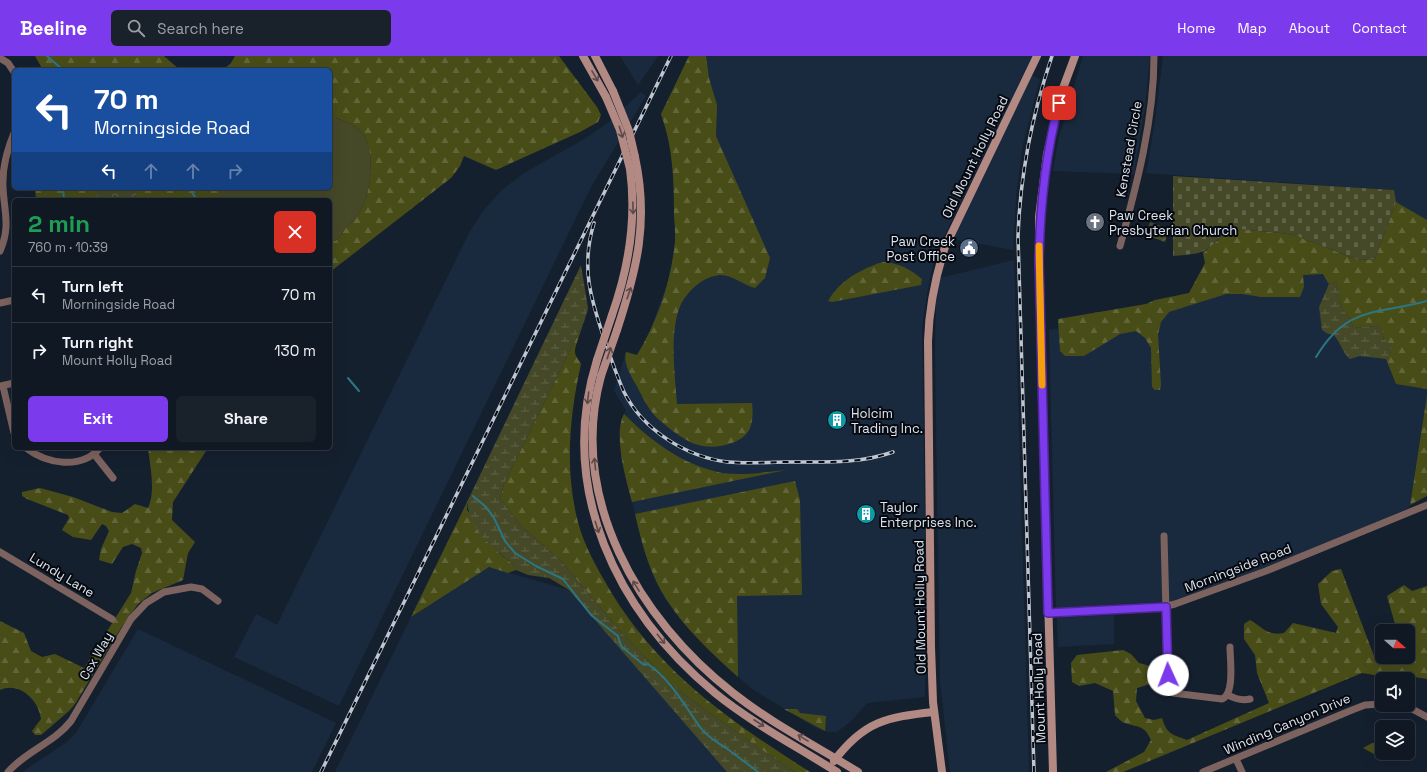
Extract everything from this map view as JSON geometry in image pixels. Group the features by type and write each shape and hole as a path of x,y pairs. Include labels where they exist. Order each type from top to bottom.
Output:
{"main road":[{"path":"583,56 606,96 620,130 630,169 633,209 631,245 625,277 597,360 588,394 584,433 586,476 596,525 618,576 657,634 678,658 704,683 745,714 837,772"},
{"path":"595,56 613,91 629,131 636,157 640,189 639,245 632,282 601,376 596,398 594,440 598,488 605,518 614,544 634,582 666,627 686,651 712,676 752,706 858,772"},
{"name":"Old Mount Holly Road","path":"942,772 934,712 931,647 928,341 932,297 937,271 945,247 1037,56"},
{"name":"Mount Holly Road","path":"1053,772 1039,218 1047,154 1062,91 1075,56"},
{"path":"830,767 836,758 855,738 881,721 896,716 934,712"}],"street":[{"name":"Kenstead Circle","path":"1120,246 1137,181 1146,137 1154,56"},
{"path":"0,58 8,63 12,69"},
{"path":"0,251 6,236 7,226 1,179 7,151 12,138"},
{"path":"0,303 12,300"},
{"path":"12,384 2,386 12,425"},
{"path":"30,450 43,457 64,462 84,460 98,450"},
{"path":"94,454 113,478"},
{"name":"Morningside Road","path":"1048,613 1166,607 1266,571 1427,505"},
{"path":"1164,536 1168,688 1173,693 1222,699 1228,695 1231,685 1230,647"},
{"name":"Lundy Lane","path":"0,552 112,619"},
{"name":"Csx Way","path":"8,772 20,761 56,738 72,721 131,619 146,603 164,592 191,587 202,589 218,601"},
{"path":"1228,695 1240,700 1250,699"},
{"name":"Winding Canyon Drive","path":"1203,772 1352,710 1365,705 1375,704"},
{"path":"1415,711 1427,717"},
{"path":"1236,759 1242,772"}],"shaded area":[{"path":"620,56 658,56 638,85"},
{"path":"689,56 1032,56 935,255 927,294 922,327 926,594 925,697 867,703 851,721 837,732 828,732 816,728 752,689 715,656 664,597 653,576 643,544 621,459 621,420 626,410 614,391 626,352 637,355 648,336 667,284 675,249 674,180 671,148 661,114"},
{"path":"1083,56 1150,56 1145,106 1134,174 1053,171 1059,137"},
{"path":"1163,56 1427,56 1427,395 1409,508 1268,568 1172,601 1056,608 1049,330 1147,315 1279,275 1375,259 1394,190 1146,173 1155,121"},
{"path":"1031,75 1040,79 1023,144 1016,197 1013,250 953,239"},
{"path":"641,92 646,96 591,187 339,706 234,657 256,614 277,625 469,233 483,211 502,190 524,173 586,138 609,122"},
{"path":"1014,260 1029,772 950,772 940,680 935,354 936,299 940,278"},
{"path":"489,567 569,590 587,592 621,632 674,687 795,772 335,772 411,617"},
{"path":"1114,615 1114,644 1058,647 1057,618"},
{"path":"138,629 336,723 312,772 22,772 67,742 76,733"}],"green space":[{"path":"35,56 164,56 178,68 42,68"},
{"path":"235,56 559,56 597,107 601,115 598,122 580,132 496,170 464,156 460,166 451,178 332,270 332,242 341,236 363,207 369,186 371,163 367,141 362,133 347,122 332,117 332,68 225,68 231,63"},
{"path":"689,56 706,56 709,78 717,105 716,136 770,258 765,278 755,288 725,275 713,276 700,282 694,287 684,299 678,312 674,334 674,370 677,404 752,403 752,422 747,434 735,442 712,447 699,445 688,441 658,419 645,402 629,372 625,360 626,352 637,355 644,343 666,290 672,263 675,241 673,177 668,139 661,114"},
{"path":"332,117 351,124 362,133 367,141 371,163 369,186 363,207 341,236 333,242 332,198 220,197 220,190 332,190"},
{"path":"1173,176 1394,190 1396,202 1375,259 1358,260 1294,235 1228,228 1205,251 1173,256"},
{"path":"35,190 105,190 103,198 36,198"},
{"path":"98,190 136,190 137,198 98,198 96,192"},
{"path":"132,190 220,190 221,198 134,198"},
{"path":"1396,202 1427,220 1427,389 1396,384 1386,359 1391,352 1384,339 1381,328 1377,326 1353,328 1351,320 1344,311 1339,300 1336,282 1329,284 1323,274 1303,275 1304,287 1300,297 1261,297 1242,294 1226,294 1169,312 1161,322 1158,334 1160,390 1155,390 1152,387 1151,348 1145,338 1136,331 1120,334 1084,356 1065,356 1060,351 1058,319 1146,304 1155,300 1189,293 1205,263 1203,253 1218,240 1228,228 1294,235 1358,260 1375,259"},
{"path":"1150,222 1169,229 1165,242 1146,235"},
{"path":"883,262 899,265 908,269 922,279 921,285 832,302 828,301 839,287 852,276"},
{"path":"581,265 588,308 584,322 504,484 500,498 521,526 560,560 621,632 674,687 760,749 795,772 727,772 569,590 549,578 528,575 516,570 514,565 490,545 476,529 472,520 468,500"},
{"path":"1336,282 1339,300 1344,311 1351,320 1353,328 1377,326 1381,328 1384,339 1392,346 1391,352 1386,359 1360,356 1350,359 1345,354 1338,340 1333,334 1328,334 1322,330 1319,307 1329,284"},
{"path":"584,323 575,349 576,355 581,364 574,401 570,439 570,457 576,514 584,540 591,556 624,612 669,666 695,690 722,711 750,732 810,772 795,772 760,749 674,687 621,632 560,560 521,526 500,498 504,484"},
{"path":"1427,395 1427,496 1410,505"},
{"path":"624,414 646,434 669,451 694,464 708,469 722,473 738,474 786,470 632,502 624,470 620,445 621,423"},
{"path":"148,450 207,450 173,502 172,520 195,542 188,553 183,580 152,593 138,604 121,628 75,704 41,735 35,735 32,731 41,719 32,699 21,690 14,688 0,690 0,621 24,633 31,651 42,657 55,654 84,668 131,593 142,553 141,548 132,544 123,547 112,564 99,560 101,549 109,531 106,526 102,524 91,540 73,537 62,530 69,518 68,515 27,499 22,496 22,492 40,488 73,497 112,512 122,513 135,504 148,508 152,494"},
{"path":"795,481 800,500 802,595 737,596 738,677 691,631 661,591 648,561 635,514"},
{"path":"468,500 467,510 499,553 514,565 516,570 508,573 489,567 411,617"},
{"path":"1341,569 1375,656 1375,664 1415,664 1415,624 1395,624 1387,596 1404,585 1412,591 1427,586 1427,679 1415,677 1415,672 1375,672 1375,675 1362,673 1123,772 1106,772 1144,752 1151,740 1146,731 1140,727 1120,720 1115,715 1113,691 1095,683 1079,686 1072,682 1071,663 1077,655 1123,650 1131,654 1139,663 1154,667 1160,672 1157,682 1137,688 1136,701 1145,718 1154,720 1162,718 1168,731 1187,740 1269,703 1257,673 1255,655 1244,639 1244,624 1250,620 1266,631 1278,634 1284,633 1293,623 1336,633 1338,627 1321,604 1318,584 1332,571"},
{"path":"784,709 797,709 800,713 826,716 825,731"},
{"path":"1375,743 1375,754 1374,754 1363,748"}],"waterway":[{"path":"47,56 61,68"},
{"path":"63,190 64,198"},
{"path":"190,190 196,198"},
{"path":"1316,357 1339,328 1351,320 1378,311 1427,301"},
{"path":"348,378 359,391"},
{"path":"473,496 486,507 494,518 505,541 515,553 536,566 563,579 591,615 618,636 621,646 644,665 648,664 664,678 706,734 758,772"}],"railway":[{"path":"321,772 671,56"},
{"path":"1034,772 1018,237 1021,190 1028,145 1052,56"},
{"path":"594,223 588,253 588,267 591,295 599,323 624,392 632,406 654,430 682,448 712,459 728,462 841,462 867,459 893,452"}],"slow traffic":[{"path":"1039,246 1042,385"}],"place":[{"name":"Paw Creek Presbyterian Church","path":"1095,222"},
{"name":"Paw Creek Post Office","path":"969,248"},
{"name":"Holcim Trading Inc.","path":"837,420"},
{"name":"Taylor Enterprises Inc.","path":"866,514"}],"route":[{"path":"1059,103 1044,170 1039,218 1048,613 1166,607 1168,675"}]}
